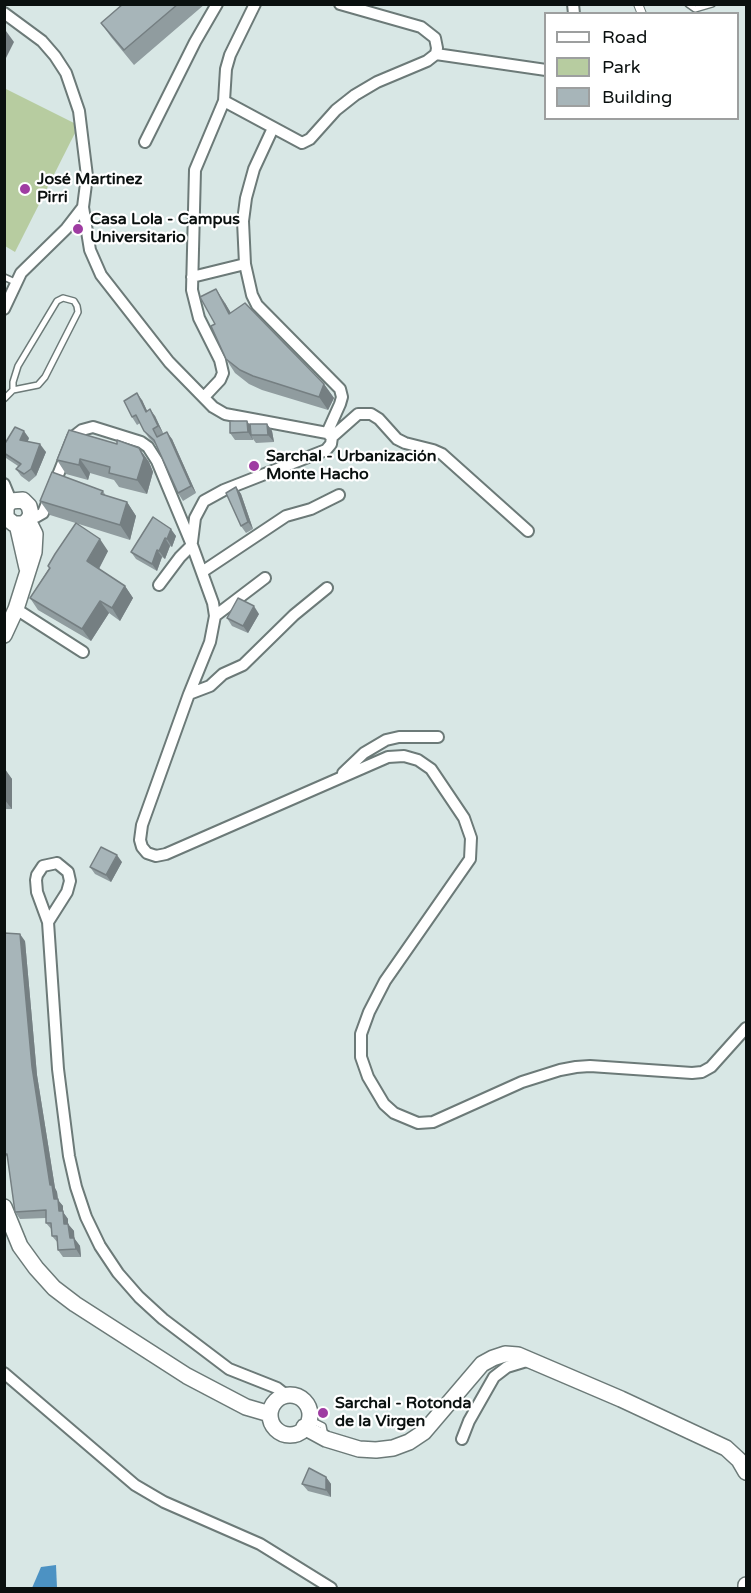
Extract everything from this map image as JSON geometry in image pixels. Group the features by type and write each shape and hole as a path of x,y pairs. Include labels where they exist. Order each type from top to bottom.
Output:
{"main road":[{"path":"4,635 16,609 28,573 14,512"},
{"path":"4,1208 20,1246 36,1268 54,1288 75,1304 217,1394 274,1402 293,1395 304,1401 308,1407 312,1429"},
{"path":"274,1402 274,1426 284,1433 297,1433 312,1429 359,1449 393,1448 409,1442 424,1432 482,1364 505,1354 518,1355 726,1448 739,1460 747,1472"}],"street":[{"path":"145,142 195,42 217,4"},
{"path":"204,397 220,380 223,366 200,318 194,297 192,277 195,170 224,101 226,69 230,55 255,4"},
{"path":"224,101 302,143 310,139 336,110 355,94 427,61 436,54 438,48 435,38 421,27 340,4"},
{"path":"4,13 42,41 66,73 79,111 86,160 86,191 83,207 93,260 101,275 169,362 213,407 225,414 329,435 358,414 371,414 405,444 442,454 528,531"},
{"path":"436,54 544,70"},
{"path":"176,507 183,512 200,505 224,490 326,450 331,444 329,435 342,397 340,389 257,305 252,295 245,264 243,221 246,198 254,169 273,128"},
{"path":"4,309 15,282 28,264 66,229 83,207"},
{"path":"192,277 245,264"},
{"path":"4,484 14,512 40,516 73,437 82,430 93,427 141,442 154,453 192,544 213,603 215,616 210,642 142,825 140,840 147,853 156,856 166,854 388,757 404,756 418,760 431,769 464,818 471,838 470,859 385,981 361,1034 362,1057 368,1077 384,1104 394,1113 418,1123 433,1122 522,1082 576,1067 702,1072 711,1067 747,1028"},
{"path":"202,572 286,516 311,509 339,495"},
{"path":"159,585 192,544 195,518 200,505"},
{"path":"215,616 265,578"},
{"path":"189,694 210,686 223,674 243,666 294,615 327,588"},
{"path":"16,609 83,652"},
{"path":"336,779 364,753 386,740 399,737 438,737"},
{"path":"48,922 67,892 70,881 68,872 57,863 43,866 36,880 37,892 48,922 59,1080 69,1156 86,1217 100,1246 118,1273 155,1312 274,1402"},
{"path":"462,1439 469,1421 494,1377 507,1367 530,1359"},
{"path":"4,1373 135,1485 164,1502 260,1544 331,1588"}],"lane":[{"path":"688,4 694,9 712,4"},
{"path":"4,277 15,282"},
{"path":"4,399 13,390 33,387 45,377 78,312 74,301 63,298 57,301 18,366 13,390"}],"green space":[{"name":"José Martinez Pirri","path":"4,88 74,123 75,133 15,252 5,246"}],"water":[{"path":"56,1565 57,1588 32,1588 41,1567"}],"building":[{"path":"123,4 178,4 124,50 101,23"},
{"path":"216,289 229,314 245,303 324,384 319,397 253,376 240,370 226,359 211,326 215,324 200,297"},
{"path":"137,393 146,412 150,409 158,426 153,429 157,437 167,432 191,486 178,493 154,440 144,431 136,415 132,417 124,401"},
{"path":"230,421 247,421 248,432 230,433"},
{"path":"250,424 267,424 268,435 251,435"},
{"path":"15,427 24,431 20,440 40,444 31,469 24,474 16,469 21,464 4,453 4,445"},
{"path":"69,430 117,444 117,440 139,448 144,458 137,480 109,473 110,467 80,459 79,465 57,460"},
{"path":"52,472 103,491 101,494 127,502 120,525 40,501"},
{"path":"236,487 248,522 241,526 226,493"},
{"path":"153,517 171,529 159,551 157,550 152,564 131,552"},
{"path":"76,523 100,539 87,561 125,586 112,608 100,601 82,629 30,598"},
{"path":"238,598 254,606 243,626 227,618"},
{"path":"101,847 117,855 106,875 90,867"},
{"path":"4,933 20,934 32,1067 50,1185 52,1185 54,1199 58,1199 59,1211 63,1211 64,1224 68,1224 70,1238 74,1238 76,1249 58,1250 57,1236 52,1236 51,1223 46,1223 46,1210 15,1212 4,1144"},
{"path":"309,1468 326,1477 326,1490 302,1484"}],"place":[{"name":"José Martinez Pirri","path":"25,189"},
{"name":"Casa Lola - Campus Universitario","path":"78,229"},
{"name":"Sarchal - Urbanización Monte Hacho","path":"254,466"},
{"name":"Sarchal - Rotonda de la Virgen","path":"323,1413"}]}
